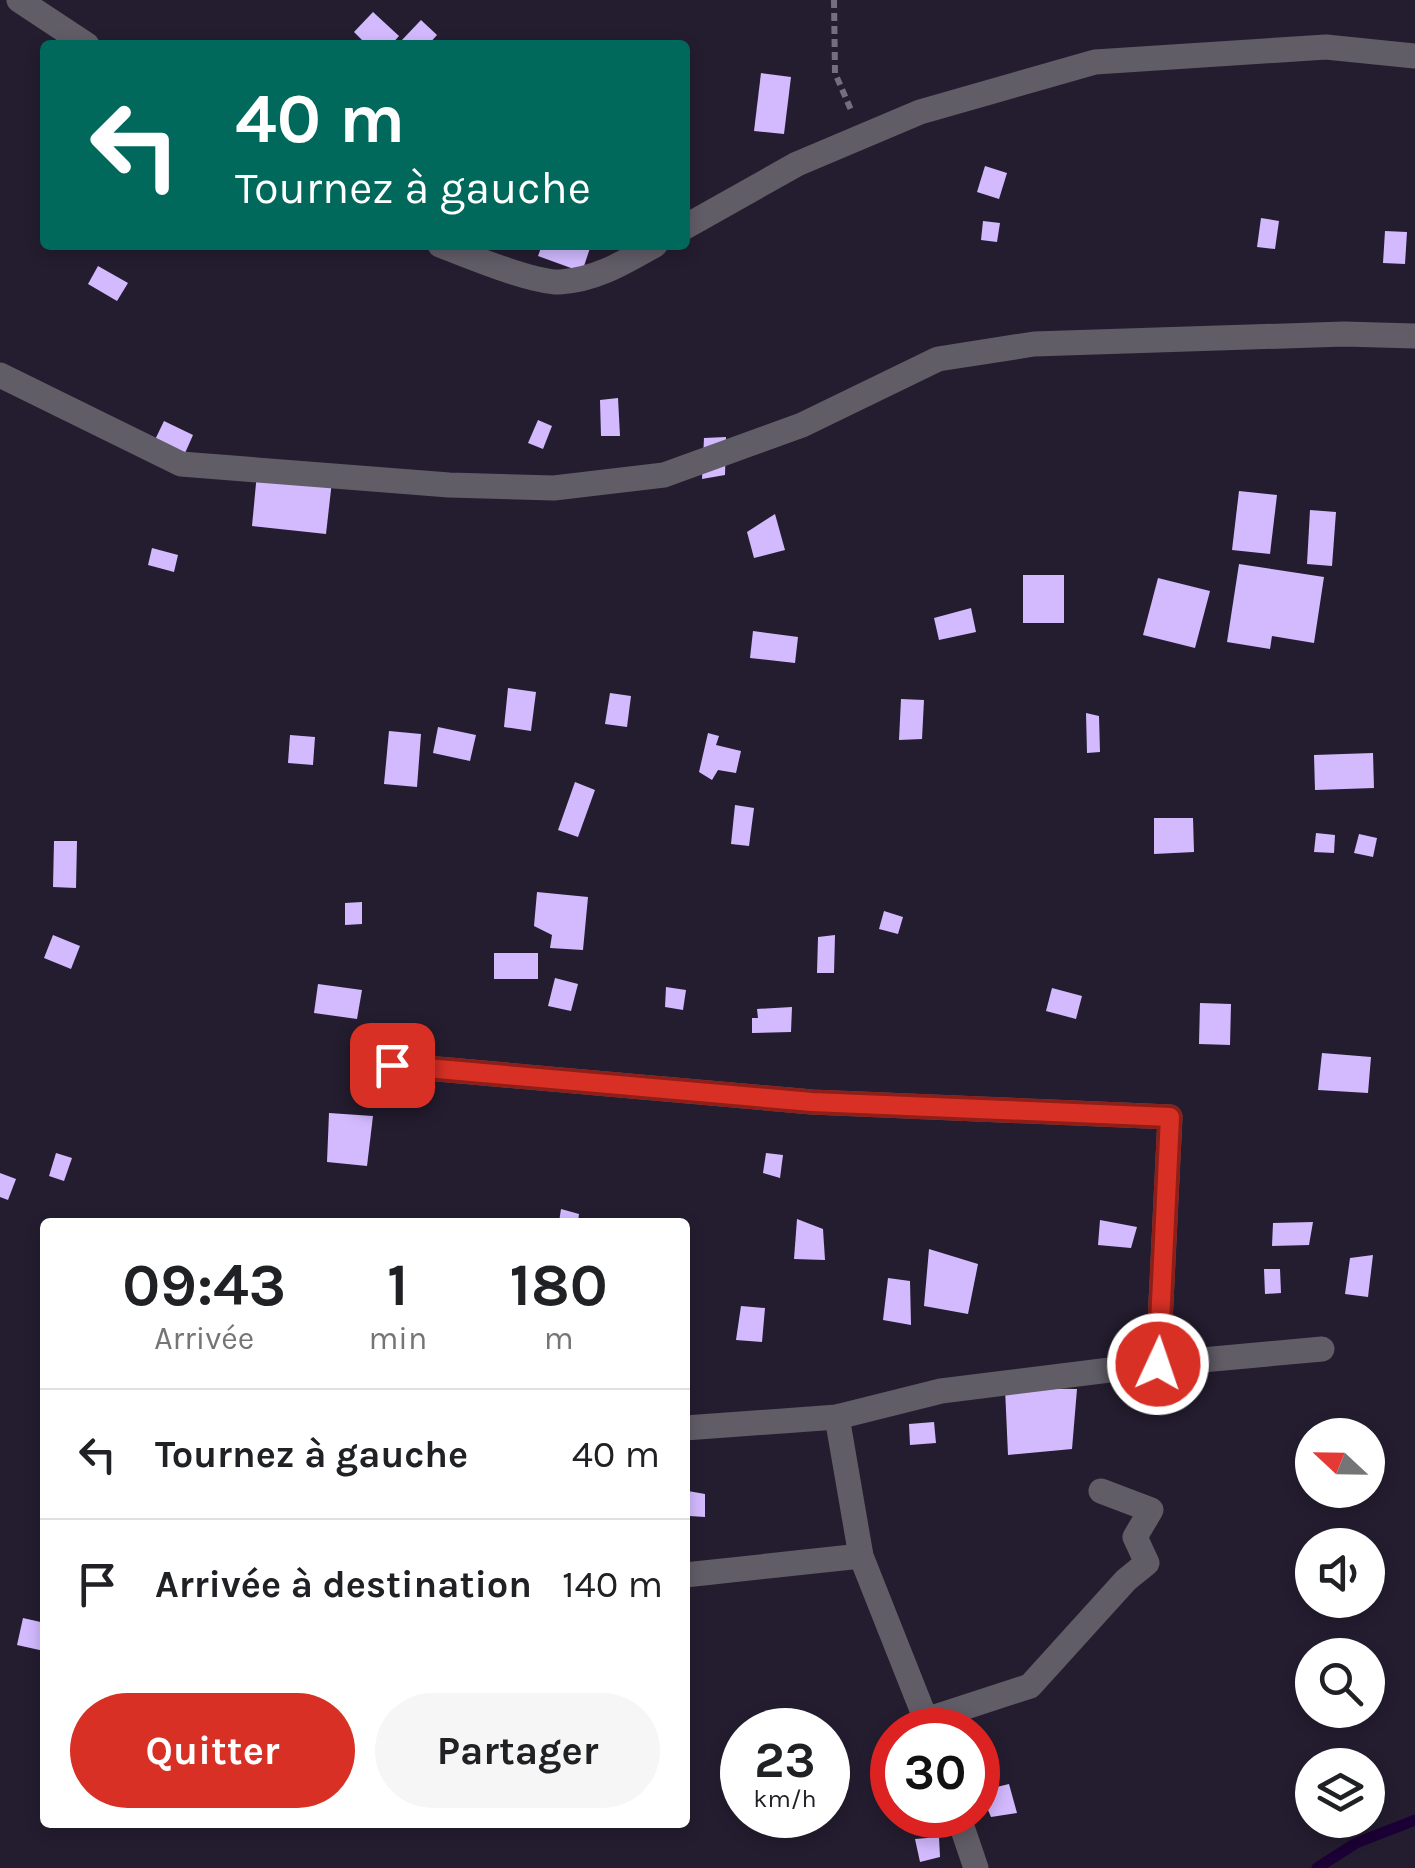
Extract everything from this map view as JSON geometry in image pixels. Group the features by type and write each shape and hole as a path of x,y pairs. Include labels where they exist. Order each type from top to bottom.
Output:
{"street":[{"path":"19,0 79,40"},
{"path":"690,225 797,164 920,112 1095,62 1326,47 1415,56"},
{"path":"453,250 558,282 610,271 646,250"},
{"path":"0,375 181,464 448,485 554,488 664,474 802,425 938,358 1034,344 1344,334 1415,336"},
{"path":"392,1065 812,1102 1170,1117 1158,1364"},
{"path":"690,1428 837,1417 941,1391 1158,1364 1322,1349"},
{"path":"837,1417 861,1556 920,1708"},
{"path":"972,1708 1030,1686 1126,1580 1147,1563 1136,1537 1151,1510 1101,1490"},
{"path":"690,1574 861,1556"},
{"path":"966,1838 976,1868"}],"path":[{"path":"834,0 835,74 862,136"}],"building":[{"path":"373,12 399,36 395,40 362,40 354,32"},
{"path":"421,20 437,35 432,40 402,40"},
{"path":"761,73 791,77 784,134 754,131"},
{"path":"985,166 1007,173 999,199 977,192"},
{"path":"1261,218 1279,221 1275,249 1257,247"},
{"path":"983,221 1000,223 997,242 981,240"},
{"path":"1385,231 1407,232 1405,264 1383,263"},
{"path":"540,250 589,250 582,272 538,256"},
{"path":"98,266 128,283 117,301 88,284"},
{"path":"618,398 620,436 601,436 600,400"},
{"path":"538,420 552,426 543,449 528,443"},
{"path":"164,421 193,435 182,460 152,446"},
{"path":"726,437 725,475 702,479 704,438"},
{"path":"257,473 332,481 326,534 252,526"},
{"path":"1239,491 1277,495 1270,554 1232,550"},
{"path":"1310,510 1336,512 1332,566 1307,564"},
{"path":"775,514 785,550 754,558 747,532"},
{"path":"152,548 178,555 174,572 148,565"},
{"path":"1239,564 1324,577 1314,643 1272,636 1270,649 1227,642"},
{"path":"1023,575 1064,575 1064,623 1023,623"},
{"path":"1158,578 1210,591 1195,648 1143,635"},
{"path":"971,608 976,632 939,640 934,618"},
{"path":"753,631 798,637 795,663 750,658"},
{"path":"508,688 536,692 531,731 504,727"},
{"path":"610,693 631,696 627,727 605,724"},
{"path":"901,699 924,700 922,739 899,740"},
{"path":"1086,713 1099,716 1100,752 1087,753"},
{"path":"438,727 476,735 470,761 433,753"},
{"path":"389,731 421,734 417,787 384,784"},
{"path":"708,733 719,736 716,745 741,751 736,773 718,770 712,780 699,772"},
{"path":"290,735 315,737 313,765 288,763"},
{"path":"1373,753 1374,788 1315,790 1314,755"},
{"path":"575,782 595,790 578,837 558,830"},
{"path":"735,805 754,808 749,846 731,844"},
{"path":"1154,818 1193,818 1194,852 1154,854"},
{"path":"1316,833 1335,835 1334,853 1314,852"},
{"path":"1359,834 1377,838 1373,857 1354,853"},
{"path":"54,841 77,841 76,888 53,887"},
{"path":"537,892 588,897 583,950 550,948 552,935 534,926"},
{"path":"362,902 362,924 345,925 345,903"},
{"path":"884,911 903,917 898,934 879,929"},
{"path":"53,935 80,946 71,969 44,958"},
{"path":"835,935 834,973 817,973 818,937"},
{"path":"494,953 538,953 538,979 494,979"},
{"path":"555,978 578,984 571,1011 548,1006"},
{"path":"318,984 362,990 357,1019 314,1013"},
{"path":"666,987 686,990 683,1010 665,1007"},
{"path":"1052,988 1082,996 1076,1019 1046,1011"},
{"path":"1200,1003 1231,1004 1230,1045 1199,1044"},
{"path":"792,1007 791,1032 752,1033 752,1018 758,1018 757,1009"},
{"path":"1322,1053 1371,1057 1368,1093 1318,1090"},
{"path":"329,1113 373,1116 367,1166 327,1162"},
{"path":"56,1153 72,1158 64,1181 49,1176"},
{"path":"766,1153 783,1155 780,1178 763,1173"},
{"path":"0,1173 16,1179 8,1200 0,1197"},
{"path":"561,1209 579,1214 578,1218 560,1218"},
{"path":"797,1219 823,1229 825,1260 794,1259"},
{"path":"1100,1220 1137,1227 1131,1248 1098,1245"},
{"path":"1313,1222 1309,1245 1272,1246 1273,1223"},
{"path":"929,1249 978,1264 968,1314 924,1306"},
{"path":"1373,1255 1368,1297 1345,1294 1350,1258"},
{"path":"1264,1269 1280,1269 1281,1293 1265,1294"},
{"path":"888,1278 910,1281 911,1325 883,1320"},
{"path":"741,1306 765,1308 762,1342 736,1340"},
{"path":"1005,1388 1077,1389 1072,1449 1008,1455"},
{"path":"934,1422 936,1443 910,1445 909,1424"},
{"path":"690,1491 705,1494 705,1517 690,1516"},
{"path":"23,1618 40,1622 40,1650 17,1645"},
{"path":"1009,1784 1017,1813 1000,1816 1000,1786"},
{"path":"939,1838 940,1857 920,1862 915,1839"}],"waterway":[{"path":"1317,1868 1356,1843 1415,1820"}],"route":[{"path":"392,1065 812,1102 1170,1117 1158,1364"}]}
